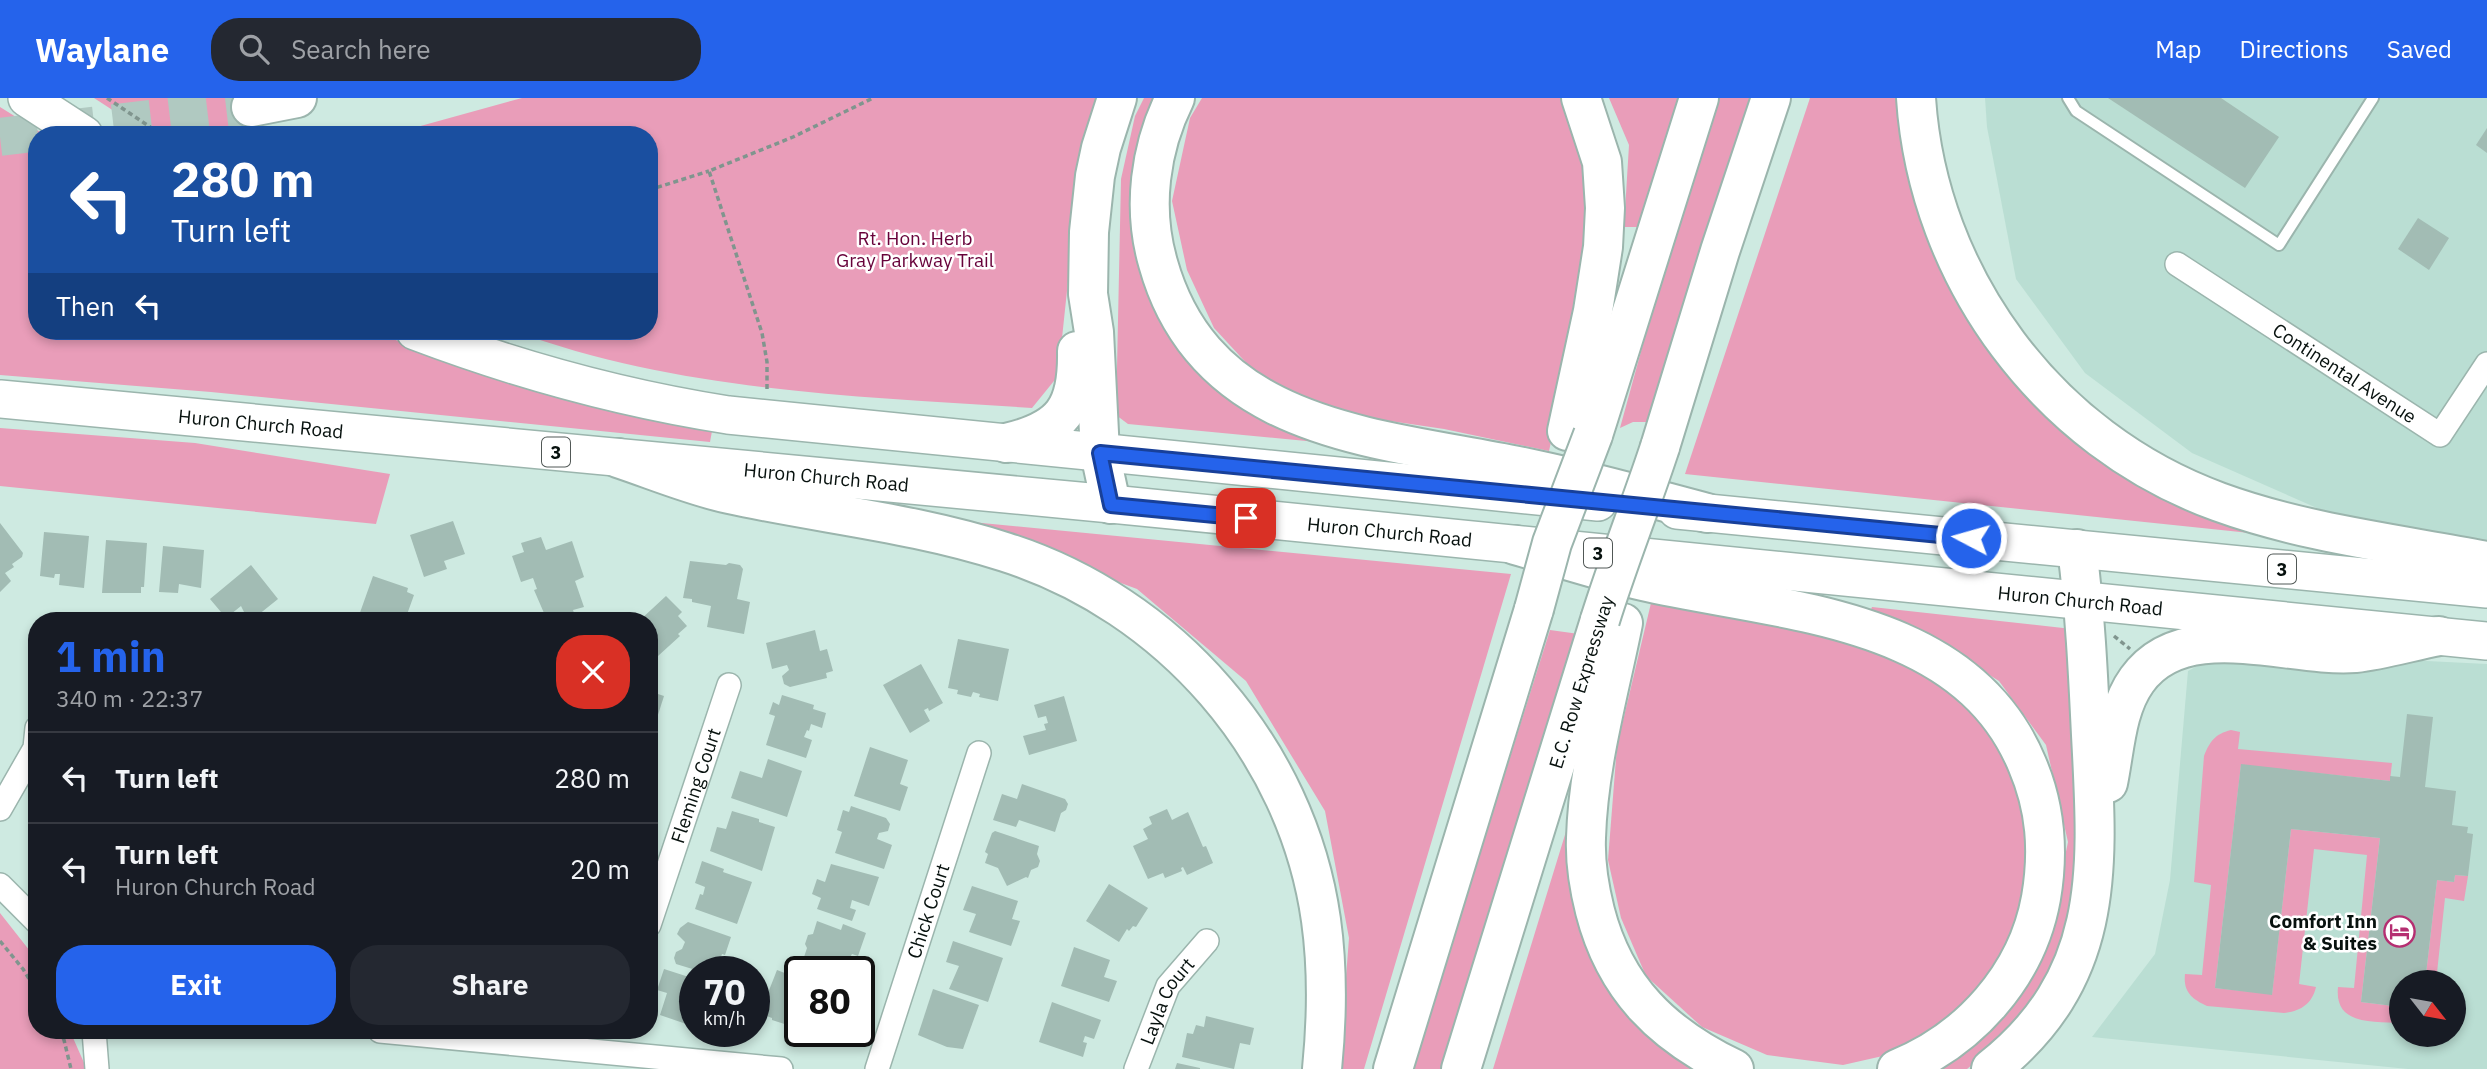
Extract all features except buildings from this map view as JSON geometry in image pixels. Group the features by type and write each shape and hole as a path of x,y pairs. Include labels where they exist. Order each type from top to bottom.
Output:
{"highway":[{"path":"27,98 69,126"},
{"path":"251,107 297,98"},
{"path":"1111,505 1100,453 1094,332 1088,294 1089,233 1096,176 1101,148 1117,98"},
{"path":"1175,98 1167,115 1152,173 1150,223 1154,251 1179,318 1219,368 1243,387 1297,415 1346,432 1538,470 1707,513"},
{"path":"1580,433 1603,247 1605,208 1602,162 1581,98"},
{"path":"1393,1069 1534,609 1534,544 1580,433 1699,98"},
{"name":"E.C. Row Expressway","path":"1461,1069 1612,622 1617,564 1640,510 1720,251 1772,98"},
{"path":"1916,98 1922,155 1933,199 1969,288 2021,362 2073,415 2135,460 2217,502 2260,516 2317,529 2487,561"},
{"path":"1006,443 1043,431 1057,421 1071,402 1077,381 1077,334 1088,294"},
{"name":"3","path":"440,340 515,367 615,395 669,406 803,424 2487,589"},
{"name":"Huron Church Road","path":"0,399 1534,544 2487,641"},
{"path":"618,458 726,494 941,534 1006,552 1065,575 1101,595 1136,617 1170,644 1230,707 1259,750 1280,787 1299,837 1318,905 1326,967 1322,1069"},
{"path":"1534,544 1642,581 1833,619 1881,634 1952,670 1977,690 2020,746 2042,806 2045,872 2037,913 2019,961 2001,990 1982,1013 1957,1036 1897,1069"},
{"path":"2077,549 2084,601 2096,839"},
{"path":"1612,622 1589,800 1586,839 1589,886 1609,955 1626,984 1648,1012 1676,1036 1706,1056 1734,1069"},
{"path":"1991,1069 2033,1030 2053,1002 2070,972 2085,932 2096,839 2123,706 2137,679 2163,656 2183,647 2202,644 2354,653 2439,636"}],"street":[{"name":"Continental Avenue","path":"2177,264 2440,435 2487,364"},
{"name":"Fleming Court","path":"658,898 729,685"},
{"name":"Chick Court","path":"877,1069 979,753"},
{"path":"0,809 28,760"},
{"path":"0,885 28,913"},
{"name":"Layla Court","path":"1136,1069 1168,986 1207,941"},
{"path":"95,1039 97,1069"},
{"path":"547,1039 610,1042 781,1069"}],"lane":[{"path":"2068,98 2076,111 2279,244 2373,98"}],"path":[{"path":"107,98 149,126"},
{"path":"658,187 709,170 803,132 873,98"},
{"path":"709,170 762,333 768,362 766,397"},
{"path":"2114,635 2133,651"},
{"path":"0,941 28,977"},
{"path":"63,1039 71,1069"}],"shaded area":[{"path":"1985,98 2487,98 2487,560 2376,534 2192,453 2085,373 2016,279 1987,127"},
{"path":"2225,651 2487,664 2487,1069 2408,1069 2092,1037 2155,954 2170,880 2188,671"}],"green space":[{"path":"94,98 250,98 252,126 137,126"},
{"name":"Rt. Hon. Herb Gray Parkway Trail","path":"522,98 1103,98 1077,196 1058,376 1032,408 901,399 770,388 705,379 641,367 542,340 658,340 658,126 421,126"},
{"path":"1144,98 1163,98 1171,328 1327,443 1128,424 1116,415 1121,179 1135,116"},
{"path":"1202,98 1566,98 1594,191 1586,286 1549,451 1444,429 1343,414 1263,381 1214,328 1187,270 1172,201 1190,118"},
{"path":"1609,98 1679,98 1639,227 1624,227 1629,145"},
{"path":"1717,98 1755,98 1648,422 1633,422 1620,428 1670,246"},
{"path":"1810,98 1903,98 2029,386 2307,539 1685,474"},
{"path":"0,107 31,126 28,126 28,340 396,340 515,384 712,431 710,442 211,392 0,375"},
{"path":"0,428 195,443 390,474 376,524 0,486"},
{"path":"951,520 1511,574 1364,1069 1339,1069 1349,938 1325,811 1246,681 1137,589"},
{"path":"1651,603 1845,639 1943,676 2003,739 2027,802 2036,864 2021,932 1948,1026 1896,1053 1843,1065 1767,1055 1702,1027 1646,976 1621,918 1608,860 1617,746"},
{"path":"1872,607 2072,629 2086,842 2076,931 2010,1034 1967,1069 1920,1069 2050,928 2068,842 2046,745 1999,681 1921,632 1870,612"},
{"path":"1550,630 1579,634 1450,1069 1412,1069"},
{"path":"2231,730 2240,732 2238,749 2392,763 2390,781 2241,765 2215,988 2272,994 2291,829 2380,838 2361,1002 2389,1006 2389,1022 2358,1019 2342,1009 2338,1000 2338,987 2354,988 2367,855 2314,849 2299,984 2316,987 2305,1006 2284,1013 2207,1006 2193,998 2187,990 2185,974 2202,975 2211,885 2194,882 2204,756 2214,739"},
{"path":"1568,825 1575,896 1711,1069 1493,1069"},
{"path":"2455,875 2468,876 2464,901 2445,898 2437,970 2426,970 2437,880 2454,882"},
{"path":"0,913 28,949 28,1039 74,1039 85,1065 84,1069 0,1069"}],"tunnel":[{"path":"92,126 251,107"},
{"path":"0,137 28,134"}],"place":[{"name":"Comfort Inn & Suites","path":"2400,932"}],"route":[{"path":"1246,518 1111,505 1100,453 1971,538"}]}
